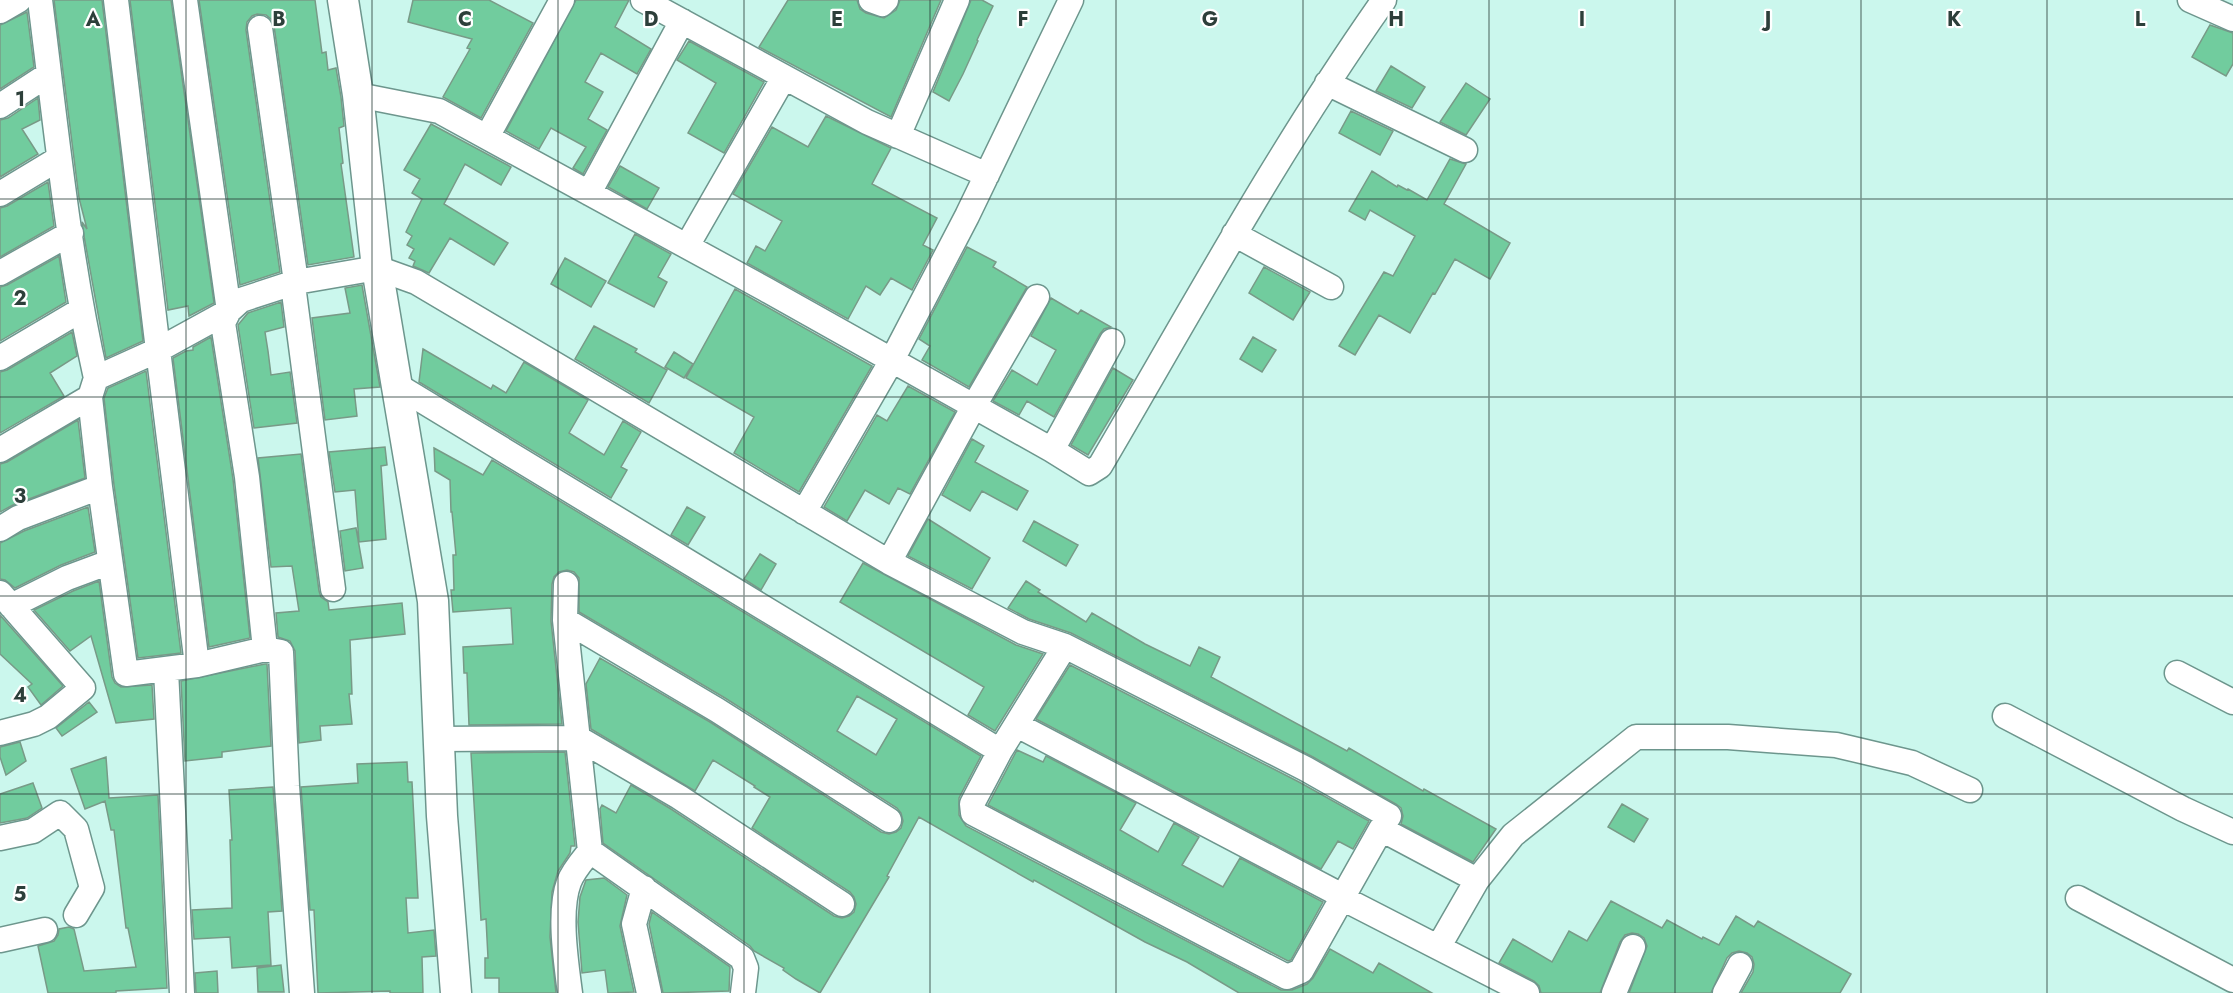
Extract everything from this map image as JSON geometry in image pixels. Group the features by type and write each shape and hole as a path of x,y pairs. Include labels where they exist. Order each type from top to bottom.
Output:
{"street":[{"path":"0,11 19,0"},
{"path":"40,0 58,159 93,388 100,487 126,674 197,665 265,650 281,652 287,786 302,993"},
{"path":"116,0 197,665"},
{"path":"186,0 229,311 223,323 247,477 265,650"},
{"path":"343,0 358,95 377,268 433,601 442,816 456,993"},
{"path":"487,137 562,0"},
{"path":"643,0 867,122 987,175"},
{"path":"871,0 882,4 886,0"},
{"path":"898,136 957,0"},
{"path":"804,512 892,360 987,175 1071,0"},
{"path":"358,95 439,111 892,360 1089,473 1100,466 1234,234 1327,83 1384,0"},
{"path":"2190,0 2233,19"},
{"path":"589,193 682,21"},
{"path":"261,28 333,589"},
{"path":"0,106 49,74"},
{"path":"687,246 784,77"},
{"path":"1327,83 1465,150"},
{"path":"0,194 58,159"},
{"path":"0,273 71,233"},
{"path":"1234,234 1331,286"},
{"path":"0,450 93,388 229,311 241,300 294,284 377,268 416,282 889,562 1023,632 1065,646 1306,769 1389,816 1344,899 1301,971 1287,977 973,813 972,804 1000,751 1065,646"},
{"path":"889,562 974,406 1037,297"},
{"path":"0,358 81,310"},
{"path":"1052,450 1113,341"},
{"path":"398,386 1000,751"},
{"path":"0,529 18,519 100,487"},
{"path":"0,733 34,724 48,717 83,688 5,600 110,562"},
{"path":"566,584 564,620 590,851 569,881 564,913 564,944 570,993"},
{"path":"564,620 717,710 889,820"},
{"path":"166,670 182,993"},
{"path":"2178,673 2233,702"},
{"path":"2005,716 2183,809 2233,831"},
{"path":"1017,725 1333,891 1344,899 1527,993"},
{"path":"1438,946 1477,880 1513,835 1636,737 1728,737 1836,745 1912,763 1970,790"},
{"path":"439,739 578,738 679,797 842,904"},
{"path":"0,838 33,831 60,813 76,829 92,888 76,915"},
{"path":"1381,830 1477,880"},
{"path":"590,851 742,958 746,968 743,993"},
{"path":"644,888 634,924 649,993"},
{"path":"2078,898 2231,974"},
{"path":"0,940 45,930"},
{"path":"1614,993 1634,947"},
{"path":"1725,993 1740,965"}],"building":[{"path":"54,0 102,0 143,341 106,358 84,236 82,222 87,229 79,198"},
{"path":"130,0 171,0 214,303 189,316 188,306 168,310"},
{"path":"199,0 315,0 322,53 326,52 328,70 336,68 341,97 344,126 339,128 343,163 341,164 354,257 308,265 274,26 272,20 266,15 257,14 247,22 246,30 280,272 240,285"},
{"path":"413,0 489,0 533,23 481,118 443,97 470,49 467,48 472,39 408,22"},
{"path":"576,0 629,0 615,27 651,49 637,74 601,53 585,82 603,92 588,119 607,130 583,174 573,168 586,147 551,128 539,149 506,131"},
{"path":"788,0 857,0 860,9 866,13 884,18 896,10 900,0 941,0 891,117 759,47"},
{"path":"971,0 982,0 993,6 949,101 933,92"},
{"path":"27,12 34,67 0,89 0,25"},
{"path":"2210,25 2233,33 2233,64 2226,76 2192,57"},
{"path":"689,41 764,82 724,153 688,133 716,83 677,60"},
{"path":"1391,66 1425,87 1412,108 1376,91"},
{"path":"1466,83 1490,99 1466,135 1440,122"},
{"path":"38,98 40,120 22,129 38,154 0,177 0,120 8,118"},
{"path":"1351,111 1393,131 1380,155 1339,133"},
{"path":"826,116 891,148 872,184 937,218 923,245 933,250 912,290 891,278 880,295 866,286 848,319 747,263 756,246 765,251 782,221 733,194 772,127 808,147"},
{"path":"431,124 511,167 501,185 465,164 444,204 508,243 494,265 450,238 429,273 413,266 415,261 409,258 414,249 407,245 412,236 406,232 422,199 412,193 420,179 404,170"},
{"path":"1450,159 1466,164 1444,204 1510,243 1490,279 1455,259 1410,333 1379,315 1355,355 1339,346 1384,272 1393,276 1415,236 1370,210 1365,220 1349,211 1372,171 1397,187 1398,185 1408,189 1427,200"},
{"path":"620,166 659,188 647,209 608,187"},
{"path":"48,182 54,226 0,257 0,208"},
{"path":"635,234 671,254 658,277 667,282 654,307 608,283"},
{"path":"967,247 996,262 993,267 1027,287 969,387 922,360 930,346 919,339"},
{"path":"59,256 66,302 0,341 0,287"},
{"path":"565,258 606,281 591,307 551,284"},
{"path":"1264,267 1310,292 1293,320 1249,293"},
{"path":"362,285 380,387 354,389 357,416 325,420 312,318 350,313 345,288"},
{"path":"735,289 872,366 799,492 734,453 754,417 686,378"},
{"path":"1051,298 1078,314 1081,310 1111,327 1104,329 1100,334 1054,417 1027,401 1019,415 993,401 1012,370 1037,385 1056,350 1031,336"},
{"path":"281,302 284,327 265,332 271,375 290,372 297,423 254,428 238,325 248,313"},
{"path":"594,326 637,349 635,352 667,370 649,403 575,359"},
{"path":"72,332 77,356 50,373 64,396 0,433 0,372"},
{"path":"211,337 233,479 250,638 209,647 173,358 193,350 193,347"},
{"path":"1253,337 1276,350 1262,372 1240,359"},
{"path":"423,349 491,389 493,385 506,393 524,362 588,400 569,433 604,455 623,421 641,432 621,467 627,470 611,498 419,382"},
{"path":"674,352 693,364 684,378 665,367"},
{"path":"1113,368 1133,380 1088,455 1071,445"},
{"path":"146,371 181,653 138,658 104,398 108,388"},
{"path":"908,386 955,412 910,494 898,488 889,504 865,490 847,521 824,507 877,415 887,421"},
{"path":"78,420 85,478 0,512 0,464"},
{"path":"972,439 984,446 975,462 1028,491 1017,510 982,491 970,511 942,495"},
{"path":"385,447 387,465 381,466 386,539 359,542 355,490 335,492 329,452"},
{"path":"434,448 483,475 492,460 981,756 959,798 959,815 966,826 1281,990 1292,990 1307,984 1330,949 1373,973 1379,963 1432,993 1239,993 1187,962 1145,942 1034,880 1033,882 919,817 887,876 889,877 820,993 754,951 603,843 600,809 602,805 616,813 631,785 834,916 842,918 854,912 856,904 854,897 850,892 752,828 770,797 755,786 713,760 695,791 591,729 586,684 600,658 710,722 881,832 889,834 901,828 903,821 901,813 897,808 725,698 579,612 579,578 574,572 567,570 559,572 552,584 551,621 562,724 469,725 467,673 464,673 463,647 513,644 511,608 453,612 451,590 454,590 453,555 456,555 450,480 435,471","holes":["857,696 897,719 876,755 837,731"]},
{"path":"301,454 321,597 328,602 329,610 402,603 405,634 350,640 352,694 349,694 352,724 320,726 321,740 299,743 295,651 290,641 278,637 276,613 299,611 292,566 271,567 258,458"},
{"path":"88,507 95,552 61,565 15,588 0,579 0,543 24,531"},
{"path":"687,507 705,517 688,545 671,535"},
{"path":"928,519 990,558 972,589 908,556"},
{"path":"1034,521 1078,545 1066,566 1023,541"},
{"path":"356,528 363,568 345,571 340,531"},
{"path":"760,554 776,564 761,590 744,579"},
{"path":"863,563 1016,645 1043,654 995,731 968,715 984,687 840,602"},
{"path":"99,581 112,677 121,687 152,685 154,719 116,723 91,636 70,651 34,610"},
{"path":"1026,581 1040,590 1038,592 1086,622 1092,613 1145,644 1190,666 1199,647 1220,657 1211,677 1347,751 1349,748 1423,791 1424,789 1496,829 1473,862 1401,824 1403,816 1401,808 1396,804 1313,757 1071,633 1029,619 1008,608"},
{"path":"0,615 63,686 41,705 28,687 32,684 0,654"},
{"path":"267,664 271,746 222,752 222,757 185,761 181,681"},
{"path":"1070,665 1299,782 1369,821 1353,849 1338,841 1321,869 1036,719"},
{"path":"89,702 97,712 62,736 56,728"},
{"path":"20,742 26,761 6,775 0,757 0,747"},
{"path":"1017,750 1043,762 1046,756 1136,803 1120,830 1158,852 1174,823 1199,837 1182,865 1223,887 1240,858 1323,902 1291,960 1288,961 988,805"},
{"path":"565,752 575,846 571,846 570,853 558,871 552,892 550,937 556,993 499,993 499,978 485,978 485,958 488,958 486,919 481,920 471,753"},
{"path":"106,757 109,798 158,795 167,988 116,991 116,993 48,993 38,946 54,941 59,929 69,927 74,929 84,971 136,967 128,928 126,928 114,830 111,830 105,801 85,809 71,769"},
{"path":"407,762 408,782 412,782 418,898 406,898 408,933 434,930 436,956 422,957 423,993 390,993 390,991 318,993 314,910 310,910 301,787 358,783 357,764"},
{"path":"33,783 42,808 27,818 0,823 0,794"},
{"path":"273,787 282,911 268,912 271,965 232,968 230,937 194,939 192,910 232,908 229,790"},
{"path":"1622,804 1648,819 1634,842 1608,827"},
{"path":"604,878 627,895 620,926 634,992 608,993 605,970 582,973 578,922 580,897 586,880"},
{"path":"1611,901 1662,928 1667,920 1702,939 1703,937 1719,945 1736,916 1754,927 1758,921 1851,974 1840,993 1741,993 1753,972 1754,964 1752,957 1739,951 1727,958 1711,993 1629,993 1647,946 1644,938 1632,933 1625,935 1620,942 1600,993 1541,993 1534,981 1499,963 1513,939 1552,962 1569,931 1587,941"},
{"path":"652,912 730,967 729,991 663,993 649,924"},
{"path":"281,965 284,992 258,992 257,968"},
{"path":"217,971 218,993 196,993 195,973"}]}
